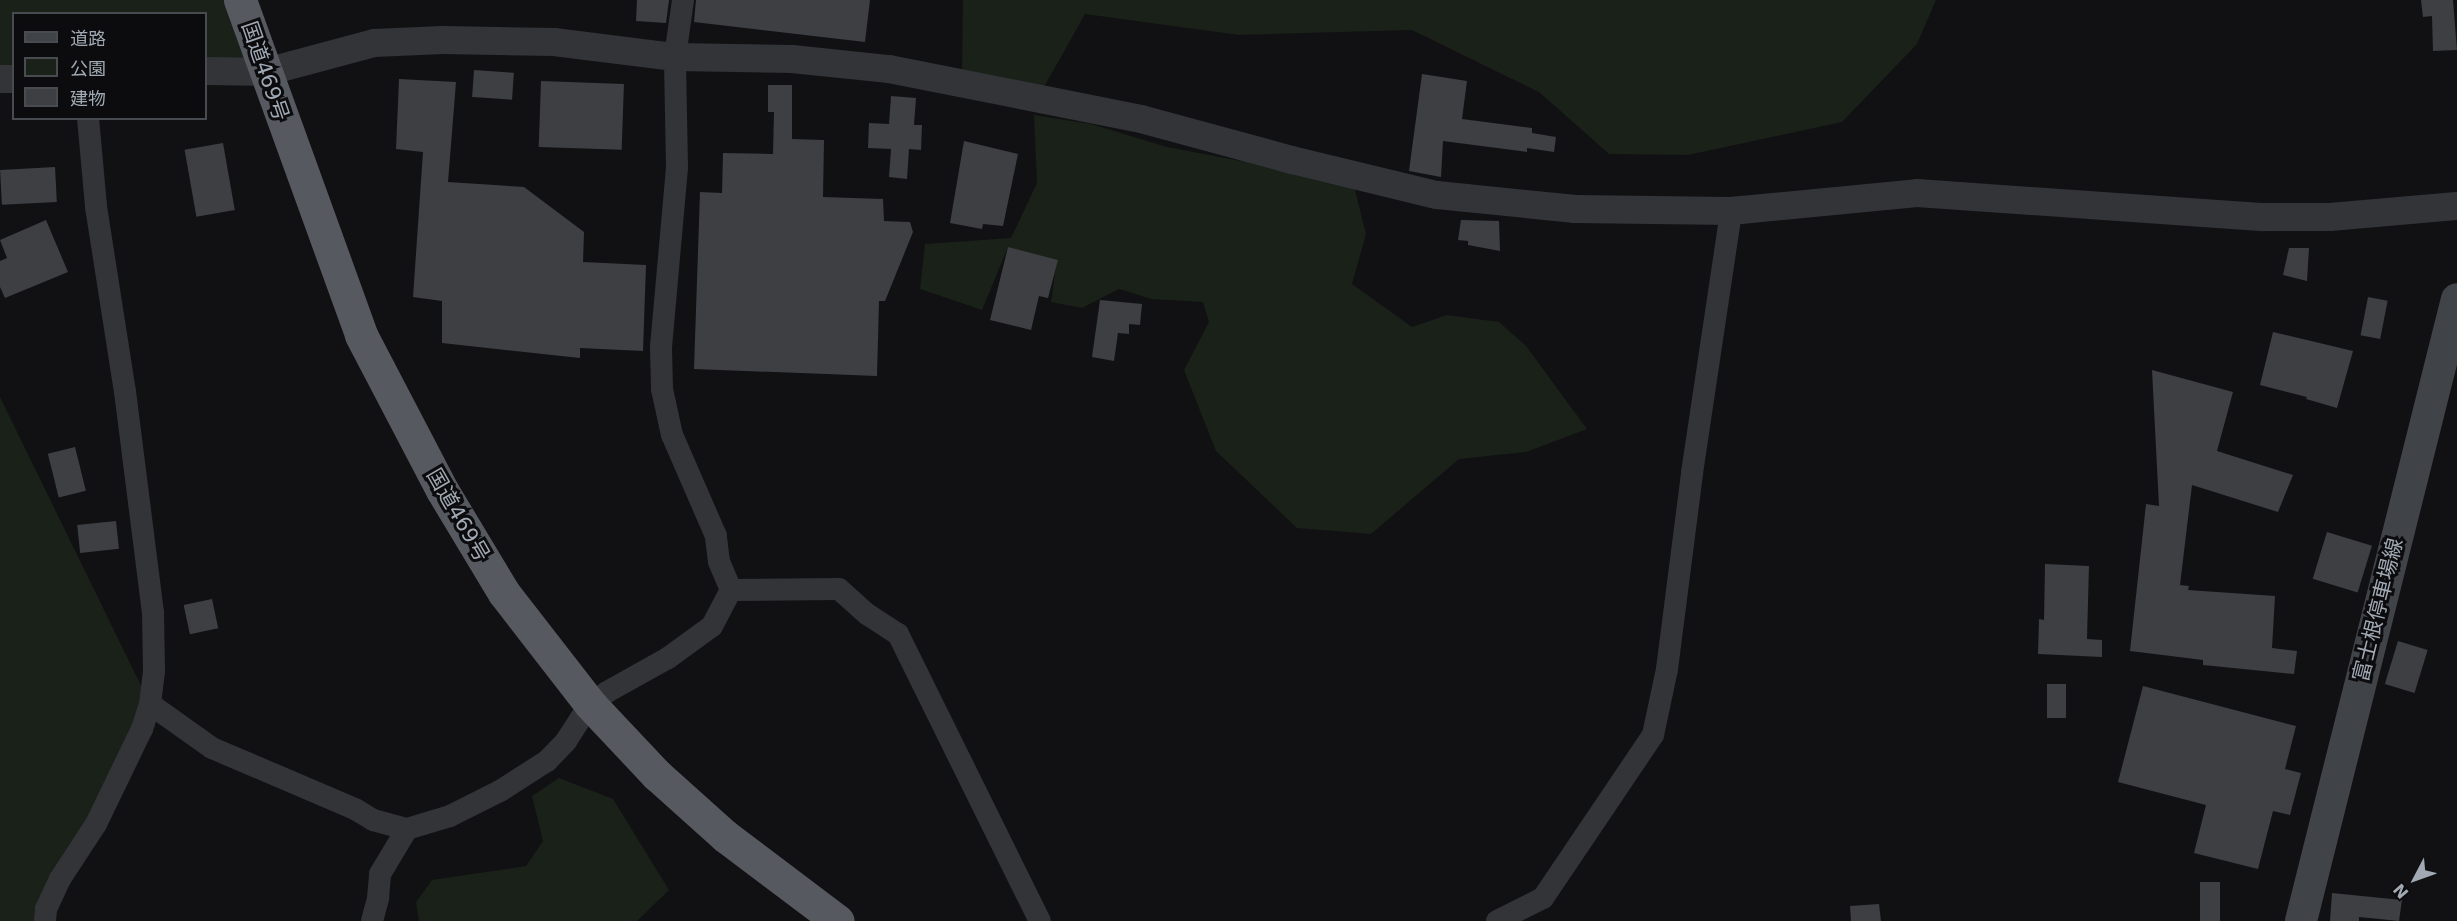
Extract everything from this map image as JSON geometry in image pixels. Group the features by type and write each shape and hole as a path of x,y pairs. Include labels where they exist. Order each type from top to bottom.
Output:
{"highway":[{"name":"国道469号","path":"240,0 361,335 442,490 504,593 590,704 657,775 725,836 838,921"}],"main road":[{"name":"富士根停車場線","path":"2301,921 2457,299"}],"street":[{"path":"683,0 675,57 677,166 662,347 662,389 672,435 716,536 719,562 731,590"},
{"path":"207,71 266,72 374,43 443,40 554,42 675,57 792,59 889,69 1141,118 1292,160 1437,195 1575,209 1731,211 1917,193 2264,217 2330,217 2457,206"},
{"path":"45,921 46,909 60,879 96,824 142,729 150,704 154,670 153,613 125,392 96,206 88,120"},
{"path":"1497,921 1543,898 1653,735 1667,669 1692,473 1731,211"},
{"path":"731,590 839,589 867,615 898,634 1040,921"},
{"path":"150,704 212,748 355,809 373,820 407,830 450,816 500,791 547,761 566,741 590,704 668,658 712,626 731,590"},
{"path":"372,921 378,898 380,873 407,830"}],"green space":[{"path":"0,0 237,0 266,72 207,74 207,12 12,12 12,71 0,73"},
{"path":"963,0 1936,0 1917,44 1842,122 1688,155 1609,154 1539,92 1412,30 1239,35 1085,14 1044,87 962,72"},
{"path":"1034,115 1091,124 1167,147 1353,182 1366,234 1352,284 1412,327 1447,315 1499,322 1526,346 1587,429 1526,452 1459,459 1371,534 1297,528 1216,451 1184,370 1209,322 1203,302 1152,299 1119,289 1082,308 1051,302 1057,260 1008,247 982,310 920,289 925,244 1011,238 1037,183"},
{"path":"0,397 150,704 46,921 0,921"},
{"path":"559,778 613,799 669,890 637,921 419,921 416,902 432,880 526,866 543,841 532,796"}],"building":[{"path":"637,0 669,0 666,23 636,21"},
{"path":"696,0 870,0 865,42 694,22"},
{"path":"2421,0 2453,0 2457,50 2433,51 2432,16 2423,17"},
{"path":"474,70 514,73 512,100 472,97"},
{"path":"1422,74 1467,81 1462,119 1532,128 1532,133 1556,137 1554,152 1527,148 1527,152 1443,141 1441,177 1409,171"},
{"path":"399,79 456,82 448,182 524,187 584,232 583,262 646,265 643,351 580,348 580,358 442,343 442,301 413,297 423,152 396,149"},
{"path":"541,81 624,84 622,150 539,147"},
{"path":"768,85 792,85 792,139 824,140 823,197 883,199 884,221 910,222 913,232 885,301 879,301 877,376 694,369 700,192 722,193 723,153 773,154 774,112 768,112"},
{"path":"891,96 916,98 914,125 922,125 921,150 909,149 907,179 889,177 891,149 868,148 869,123 889,124"},
{"path":"964,141 1018,154 1003,226 983,224 982,229 950,223"},
{"path":"223,143 235,210 196,217 185,150"},
{"path":"55,167 57,202 2,205 0,170"},
{"path":"46,220 68,272 5,298 0,287 0,261 7,258 0,240"},
{"path":"1461,220 1499,221 1500,251 1468,245 1468,241 1458,240"},
{"path":"1008,247 1058,260 1048,298 1039,296 1031,330 990,320"},
{"path":"2289,248 2309,248 2307,281 2283,275"},
{"path":"2368,297 2388,301 2380,339 2361,335"},
{"path":"1100,300 1142,304 1140,325 1129,324 1129,334 1118,333 1114,361 1092,357"},
{"path":"2273,332 2353,351 2337,408 2306,399 2307,397 2260,385"},
{"path":"2152,370 2233,392 2217,451 2293,475 2278,512 2192,485 2180,585 2189,586 2188,590 2275,596 2272,648 2297,651 2294,674 2203,665 2203,660 2130,651 2146,504 2159,506"},
{"path":"75,447 86,491 59,497 48,454"},
{"path":"116,521 119,549 80,553 77,525"},
{"path":"2327,532 2372,546 2358,593 2313,579"},
{"path":"2045,564 2089,566 2087,639 2102,640 2102,657 2038,654 2039,619 2044,620"},
{"path":"212,599 218,628 190,634 184,605"},
{"path":"2398,641 2428,650 2414,693 2385,684"},
{"path":"2047,684 2066,684 2066,718 2047,718"},
{"path":"2143,686 2296,726 2285,769 2301,773 2290,815 2273,811 2258,869 2194,853 2206,805 2118,782"},
{"path":"2200,882 2220,882 2220,921 2200,921"},
{"path":"2332,893 2402,900 2399,921 2359,917 2359,921 2330,921"},
{"path":"1879,904 1881,921 1851,921 1850,906"}]}
